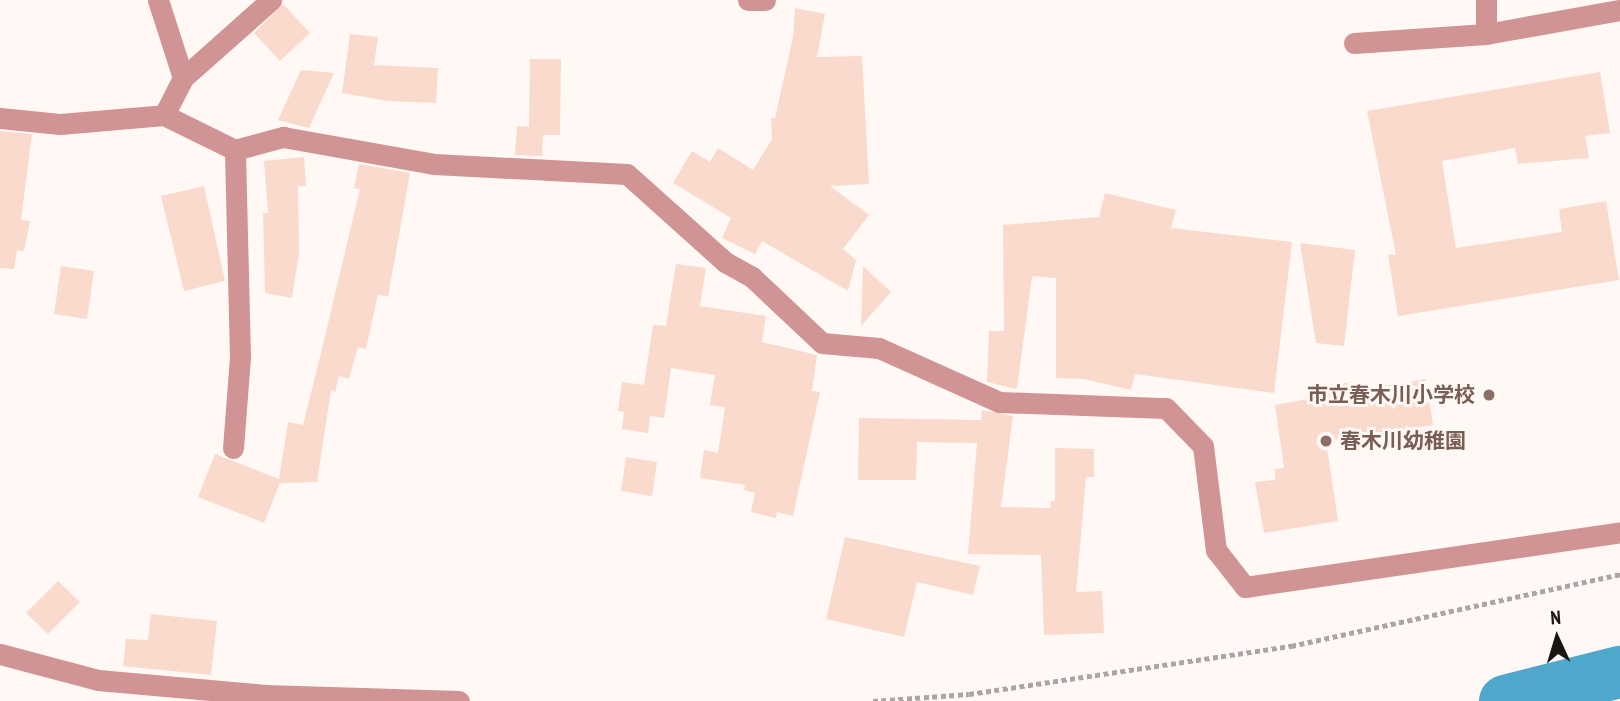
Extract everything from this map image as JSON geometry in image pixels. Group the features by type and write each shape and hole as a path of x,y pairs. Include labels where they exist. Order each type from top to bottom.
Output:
{"street":[{"path":"158,0 183,78"},
{"path":"164,115 183,78 271,0"},
{"path":"748,0 765,0"},
{"path":"1486,0 1486,34"},
{"path":"1354,43 1486,34 1620,10"},
{"path":"0,118 60,124 164,115 235,150 283,137 434,164 626,174 725,262 751,277 822,343 879,348 999,402 1166,408 1203,446 1216,550 1245,587 1620,532"},
{"path":"233,448 240,357 235,150"},
{"path":"0,654 98,680 265,695 459,701"}],"path":[{"path":"873,701 969,694 1291,646 1620,574"}],"building":[{"path":"283,4 310,33 280,61 254,33"},
{"path":"795,8 825,14 817,57 862,56 869,184 830,186 869,215 843,249 856,260 848,291 762,241 755,254 722,238 731,218 673,183 692,151 710,162 718,148 753,170 772,139 771,118 775,118 793,37"},
{"path":"350,34 378,37 374,65 438,68 436,103 387,101 342,93"},
{"path":"530,59 561,59 560,135 543,135 542,156 515,155 517,126 529,127"},
{"path":"301,70 334,73 309,128 278,120"},
{"path":"1600,72 1610,133 1585,136 1589,158 1518,164 1515,148 1442,161 1456,248 1562,232 1559,209 1606,201 1619,280 1398,316 1388,254 1396,255 1367,111"},
{"path":"0,131 32,134 21,220 30,221 24,251 17,250 14,269 0,268"},
{"path":"304,157 306,186 298,186 299,253 292,298 265,293 263,213 268,213 264,161"},
{"path":"359,164 410,173 388,297 378,294 366,349 358,347 349,379 339,376 335,392 331,390 317,482 280,483 264,523 198,497 215,454 279,479 288,422 303,425 360,189 354,188"},
{"path":"204,186 225,281 184,291 161,196"},
{"path":"1105,193 1176,210 1171,228 1292,242 1274,393 1135,374 1131,390 1084,379 1056,378 1056,278 1032,276 1017,389 987,382 989,331 1004,331 1003,225 1099,217"},
{"path":"1300,243 1355,250 1344,346 1316,343"},
{"path":"676,264 706,268 700,306 766,316 762,342 817,355 812,391 820,392 793,516 777,512 776,518 751,512 755,493 744,490 745,485 700,478 704,450 718,453 725,407 710,405 715,375 671,368 664,418 650,416 648,433 622,429 624,412 618,411 622,382 644,385 653,325 666,326"},
{"path":"61,266 94,271 87,319 54,314"},
{"path":"863,266 891,292 861,326"},
{"path":"1426,379 1433,425 1326,441 1338,521 1264,533 1255,482 1275,480 1275,469 1284,468 1275,405 1325,396 1323,386 1351,382 1352,391"},
{"path":"982,410 1013,416 1001,507 1050,508 1051,501 1055,501 1055,448 1094,449 1094,477 1086,477 1076,592 1102,591 1104,633 1044,635 1041,555 968,554 977,443 917,442 916,480 858,480 859,418 981,420"},
{"path":"626,457 657,462 652,496 621,491"},
{"path":"845,537 980,566 973,595 917,582 904,637 826,619"},
{"path":"58,581 80,602 48,634 26,613"},
{"path":"151,614 217,621 211,675 123,666 126,639 148,640"}],"waterway":[{"path":"1505,701 1620,672"}],"place":[{"name":"市立春木川小学校","path":"1489,395"},
{"name":"春木川幼稚園","path":"1326,441"}]}
